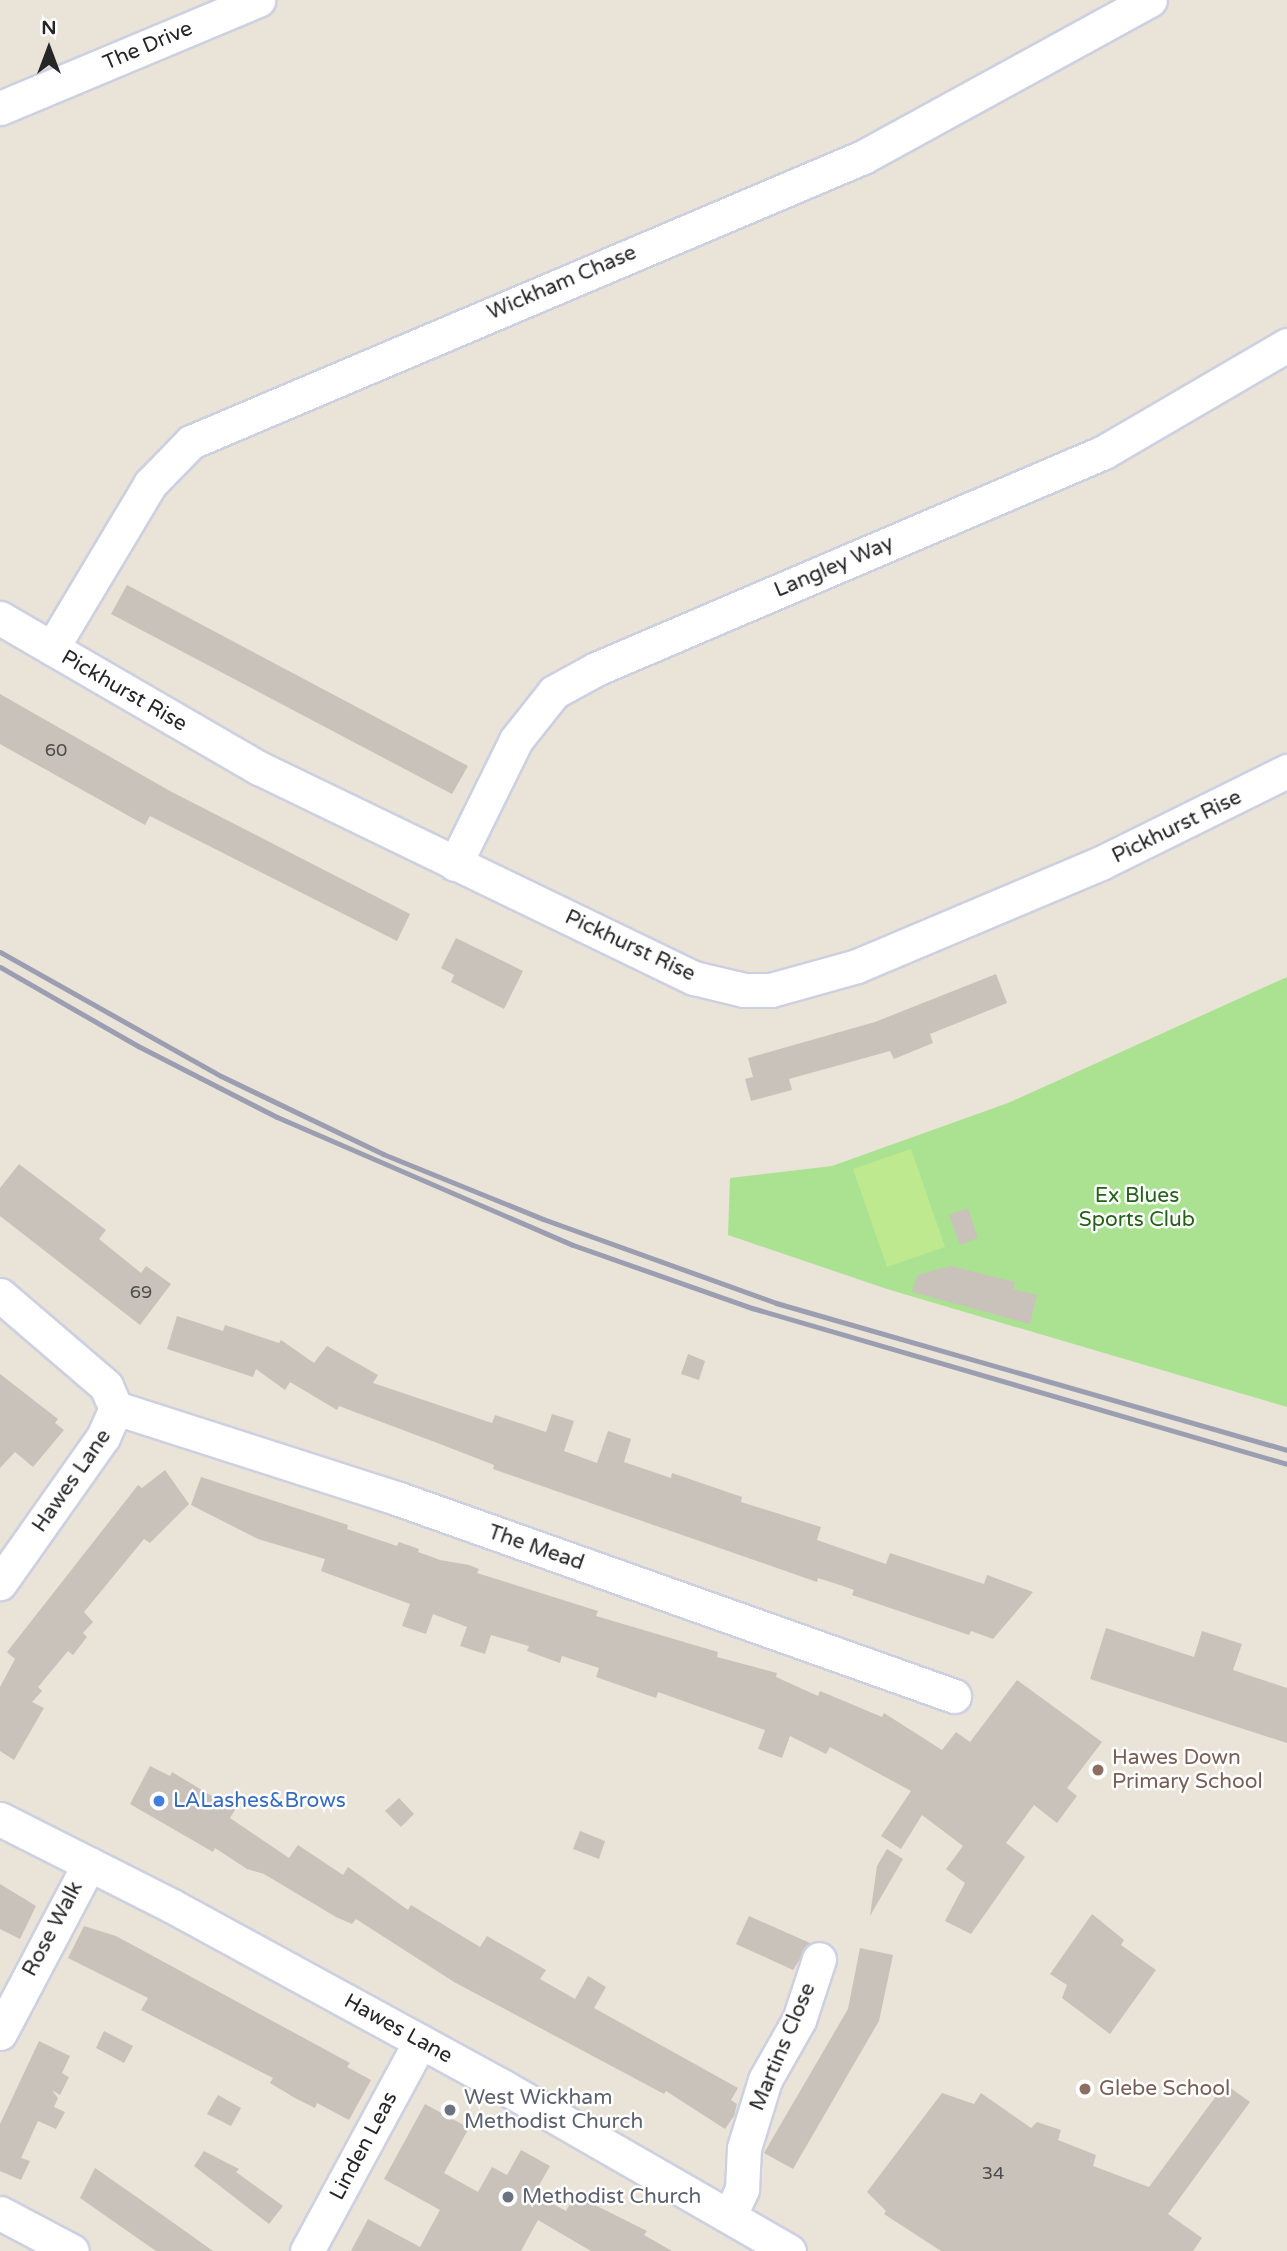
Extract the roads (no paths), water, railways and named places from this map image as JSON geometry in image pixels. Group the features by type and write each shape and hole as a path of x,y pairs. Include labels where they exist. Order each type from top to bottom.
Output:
{"street":[{"name":"The Drive","path":"0,108 258,0"},
{"name":"Wickham Chase","path":"52,648 150,484 191,442 863,157 1150,0"},
{"name":"Langley Way","path":"455,864 516,740 554,692 608,663 1104,452 1287,345"},
{"name":"Pickhurst Rise","path":"0,618 259,768 694,978 744,990 771,989 857,966 1101,863 1287,771"},
{"name":"Hawes Lane","path":"0,1294 106,1386 116,1408 103,1437 0,1583"},
{"name":"The Mead","path":"116,1408 399,1499 954,1696"},
{"name":"Hawes Lane","path":"0,1819 420,2042 730,2215 788,2251"},
{"name":"Rose Walk","path":"0,2033 89,1864"},
{"name":"Martins Close","path":"730,2215 742,2189 744,2148 765,2080 799,2020 819,1959"},
{"name":"Linden Leas","path":"307,2251 420,2042"},
{"path":"0,2213 72,2251"}],"railway":[{"path":"0,952 221,1076 383,1154 543,1219 776,1303 1287,1450"},
{"path":"0,967 138,1046 277,1117 573,1245 752,1308 1287,1464"}],"place":[{"name":"Hawes Down Primary School","path":"1098,1770"},
{"name":"LALashes&Brows","path":"159,1801"},
{"name":"Glebe School","path":"1085,2089"},
{"name":"West Wickham Methodist Church","path":"450,2110"},
{"name":"Methodist Church","path":"508,2197"}],"park label":[{"name":"Ex Blues Sports Club","path":"1137,1208"}]}
